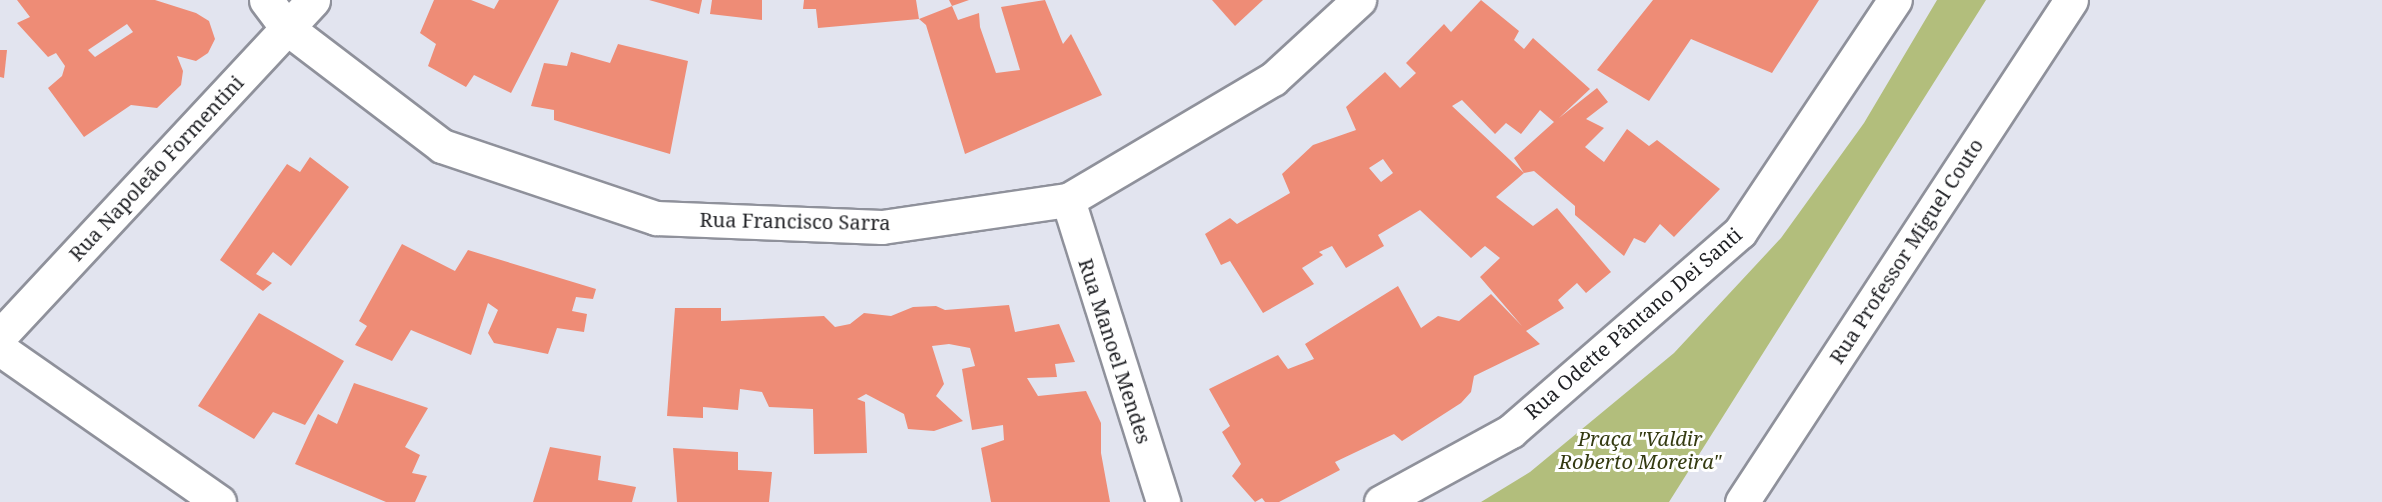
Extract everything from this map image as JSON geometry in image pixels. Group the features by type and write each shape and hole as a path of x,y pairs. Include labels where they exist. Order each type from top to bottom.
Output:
{"street":[{"name":"Rua Francisco Sarra","path":"266,0 286,28 442,146 656,218 882,226 1068,200 1273,79 1359,0"},
{"name":"Rua Napoleão Formentini","path":"0,336 313,0"},
{"name":"Rua Odette Pântano Dei Santi","path":"1382,502 1510,431 1740,232 1894,0"},
{"name":"Rua Professor Miguel Couto","path":"1742,502 2071,0"},
{"name":"Rua Manoel Mendes","path":"1068,200 1163,502"},
{"path":"0,349 219,502"}],"green space":[{"name":"Praça \"Valdir Roberto Moreira\"","path":"1937,0 1986,0 1669,502 1481,502 1530,472 1674,353 1781,238 1864,123"}],"building":[{"path":"17,0 155,0 196,13 209,21 215,39 208,53 196,61 177,56 183,71 181,85 157,108 131,105 84,137 48,88 62,76 65,66 56,53 48,57 17,23 30,17","holes":["127,24 133,32 95,57 88,50"]},
{"path":"434,0 471,0 494,9 499,0 559,0 511,93 474,75 466,87 428,66 436,44 420,33"},
{"path":"649,0 702,0 699,14"},
{"path":"712,0 762,0 762,20 710,14"},
{"path":"804,0 916,0 919,19 818,28 816,9 803,9"},
{"path":"949,0 969,0 952,6"},
{"path":"1045,0 1063,44 1071,34 1102,95 965,154 926,25 919,19 952,6 958,20 979,13 980,27 996,73 1020,70 1001,7"},
{"path":"1212,0 1263,0 1235,26"},
{"path":"1481,0 1519,31 1514,40 1524,49 1533,38 1590,89 1559,118 1597,88 1608,102 1586,119 1604,128 1585,147 1604,162 1627,129 1649,146 1657,140 1720,189 1674,237 1660,224 1645,243 1634,238 1624,256 1575,215 1575,206 1534,171 1524,173 1496,197 1533,226 1557,208 1611,272 1586,293 1577,283 1558,300 1564,308 1526,331 1540,344 1474,376 1471,392 1461,403 1402,441 1394,434 1335,462 1340,470 1279,502 1265,502 1262,498 1255,502 1232,476 1241,464 1222,432 1230,426 1209,389 1278,355 1288,369 1314,359 1305,344 1398,286 1421,328 1438,316 1459,321 1491,294 1522,326 1480,277 1500,258 1485,246 1471,258 1420,210 1378,235 1384,246 1346,268 1332,246 1319,252 1323,255 1302,268 1314,284 1263,313 1230,261 1221,265 1205,234 1230,218 1237,224 1290,193 1282,174 1313,145 1356,130 1346,107 1385,72 1400,88 1416,73 1406,63 1444,24 1451,32","holes":["1462,100 1495,134 1506,123 1521,134 1540,110 1554,122 1514,158 1524,173 1452,106","1383,159 1393,173 1381,182 1369,168"]},
{"path":"1653,0 1819,0 1772,73 1691,39 1649,101 1597,70"},
{"path":"618,44 688,61 670,154 554,120 554,110 531,106 544,63 567,66 571,52 610,63"},
{"path":"0,50 7,50 4,78 0,77"},
{"path":"310,157 349,187 291,266 273,252 256,274 272,283 263,291 220,260 287,164 300,172"},
{"path":"402,244 455,271 468,250 596,289 593,299 576,297 572,311 587,314 584,332 557,328 548,354 494,343 488,333 498,310 488,303 471,355 411,330 392,361 355,345 367,326 359,321"},
{"path":"1009,305 1015,332 1059,324 1075,362 1055,364 1057,377 1027,378 1038,396 1086,391 1101,423 1101,453 1110,502 991,502 981,448 1004,440 1003,425 972,430 962,369 975,366 970,348 949,344 932,346 944,384 936,396 963,421 934,431 908,429 904,414 866,394 857,399 865,402 867,453 814,454 813,409 769,407 762,392 740,389 738,410 703,407 703,418 667,416 675,308 721,308 721,321 824,316 835,327 850,324 864,313 891,316 913,307 936,306 945,310"},
{"path":"259,313 344,361 305,425 273,412 254,439 198,406"},
{"path":"354,383 428,408 405,447 420,455 412,473 427,476 415,502 386,502 295,464 318,414 337,424"},
{"path":"550,447 601,456 598,480 636,487 632,502 533,502"},
{"path":"673,448 738,452 738,470 772,472 769,502 677,502"}]}
